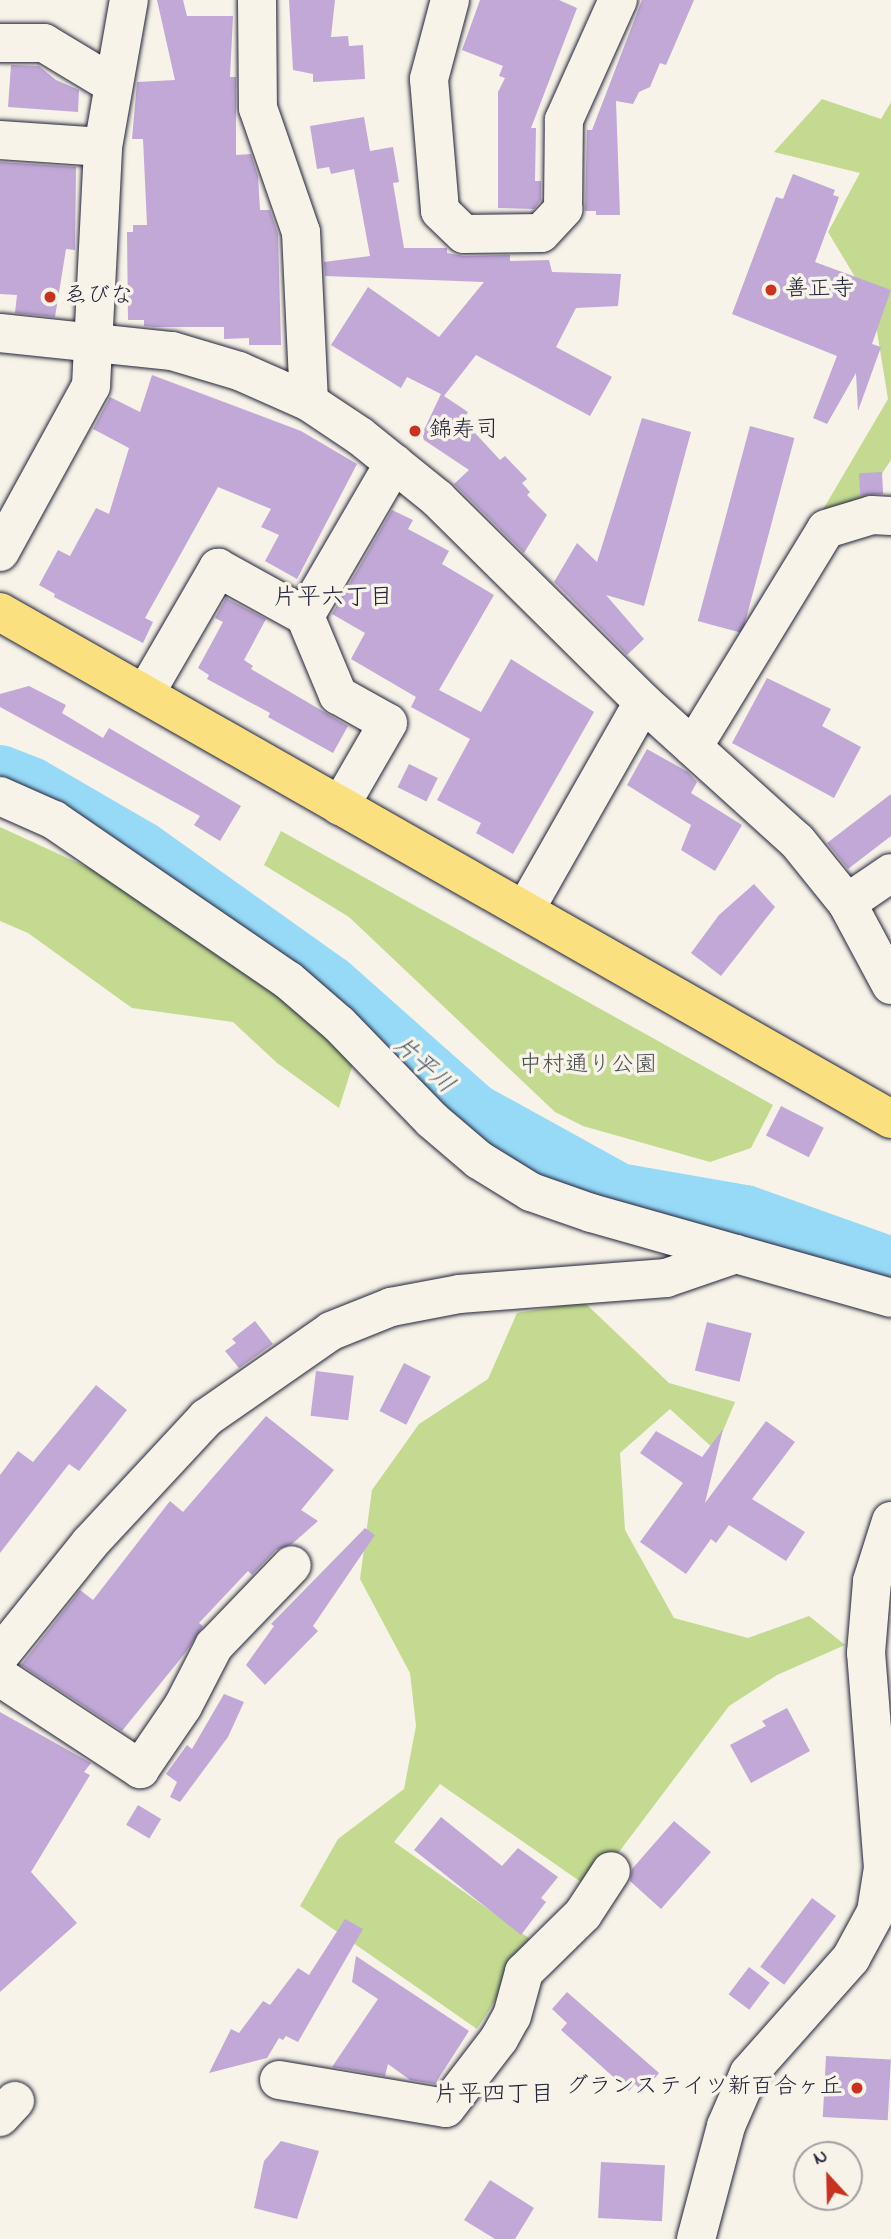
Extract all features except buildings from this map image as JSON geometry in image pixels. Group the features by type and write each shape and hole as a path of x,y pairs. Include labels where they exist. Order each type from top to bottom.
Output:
{"main road":[{"path":"0,612 890,1117"}],"street":[{"path":"0,552 91,386 103,147 112,84 129,0"},
{"path":"257,0 258,108 301,232 309,402"},
{"path":"450,0 429,79 440,211 464,234 476,234 541,233 563,209 565,120 618,0"},
{"path":"0,43 44,43 112,84"},
{"path":"0,140 103,147"},
{"path":"0,333 95,340 172,351 239,371 309,402 394,463 438,499 643,702 797,841 847,903 891,985"},
{"path":"305,616 394,463"},
{"path":"694,747 826,530 872,515 891,516"},
{"path":"145,694 218,568 305,616 338,695 388,723 340,806"},
{"path":"526,910 643,702"},
{"path":"0,796 54,820 288,980 479,1160 531,1192 891,1298"},
{"path":"847,903 891,873"},
{"path":"0,1655 90,1543 206,1418 331,1331 391,1307 459,1294 666,1278 736,1254"},
{"path":"696,2239 726,2126 749,2073 851,1958 876,1912 883,1868 866,1653 872,1581 891,1521"},
{"path":"0,1677 140,1769 184,1706 214,1646 292,1565"},
{"path":"279,2080 446,2108 499,2039 512,2016 524,1972 583,1914 611,1871"}],"green space":[{"path":"822,99 881,119 891,102 891,460 849,523 821,513 888,399 873,307 828,232 860,173 774,152"},
{"path":"0,827 165,903 276,979 353,1064 339,1108 277,1063 233,1022 132,1008 28,933 0,921"},
{"name":"中村通り公園","path":"281,831 773,1105 751,1148 710,1162 583,1126 555,1112 349,917 264,865"},
{"path":"584,1302 669,1383 735,1402 715,1450 670,1409 620,1453 625,1530 674,1618 748,1638 809,1616 845,1645 777,1675 729,1706 591,1889 440,1784 394,1842 533,1941 477,2029 300,1906 338,1839 404,1789 416,1726 410,1673 360,1579 372,1490 419,1424 488,1379 517,1313"}],"waterway":[{"name":"片平川","path":"0,773 31,785 143,850 331,984 474,1111 619,1191 745,1213 891,1265"}],"place":[{"name":"善正寺","path":"771,290"},
{"name":"ゑびな","path":"50,297"},
{"name":"錦寿司","path":"415,431"},
{"name":"グランステイツ新百合ヶ丘","path":"857,2088"}],"district":[{"name":"片平六丁目","path":"333,599"},
{"name":"片平四丁目","path":"494,2096"}]}
